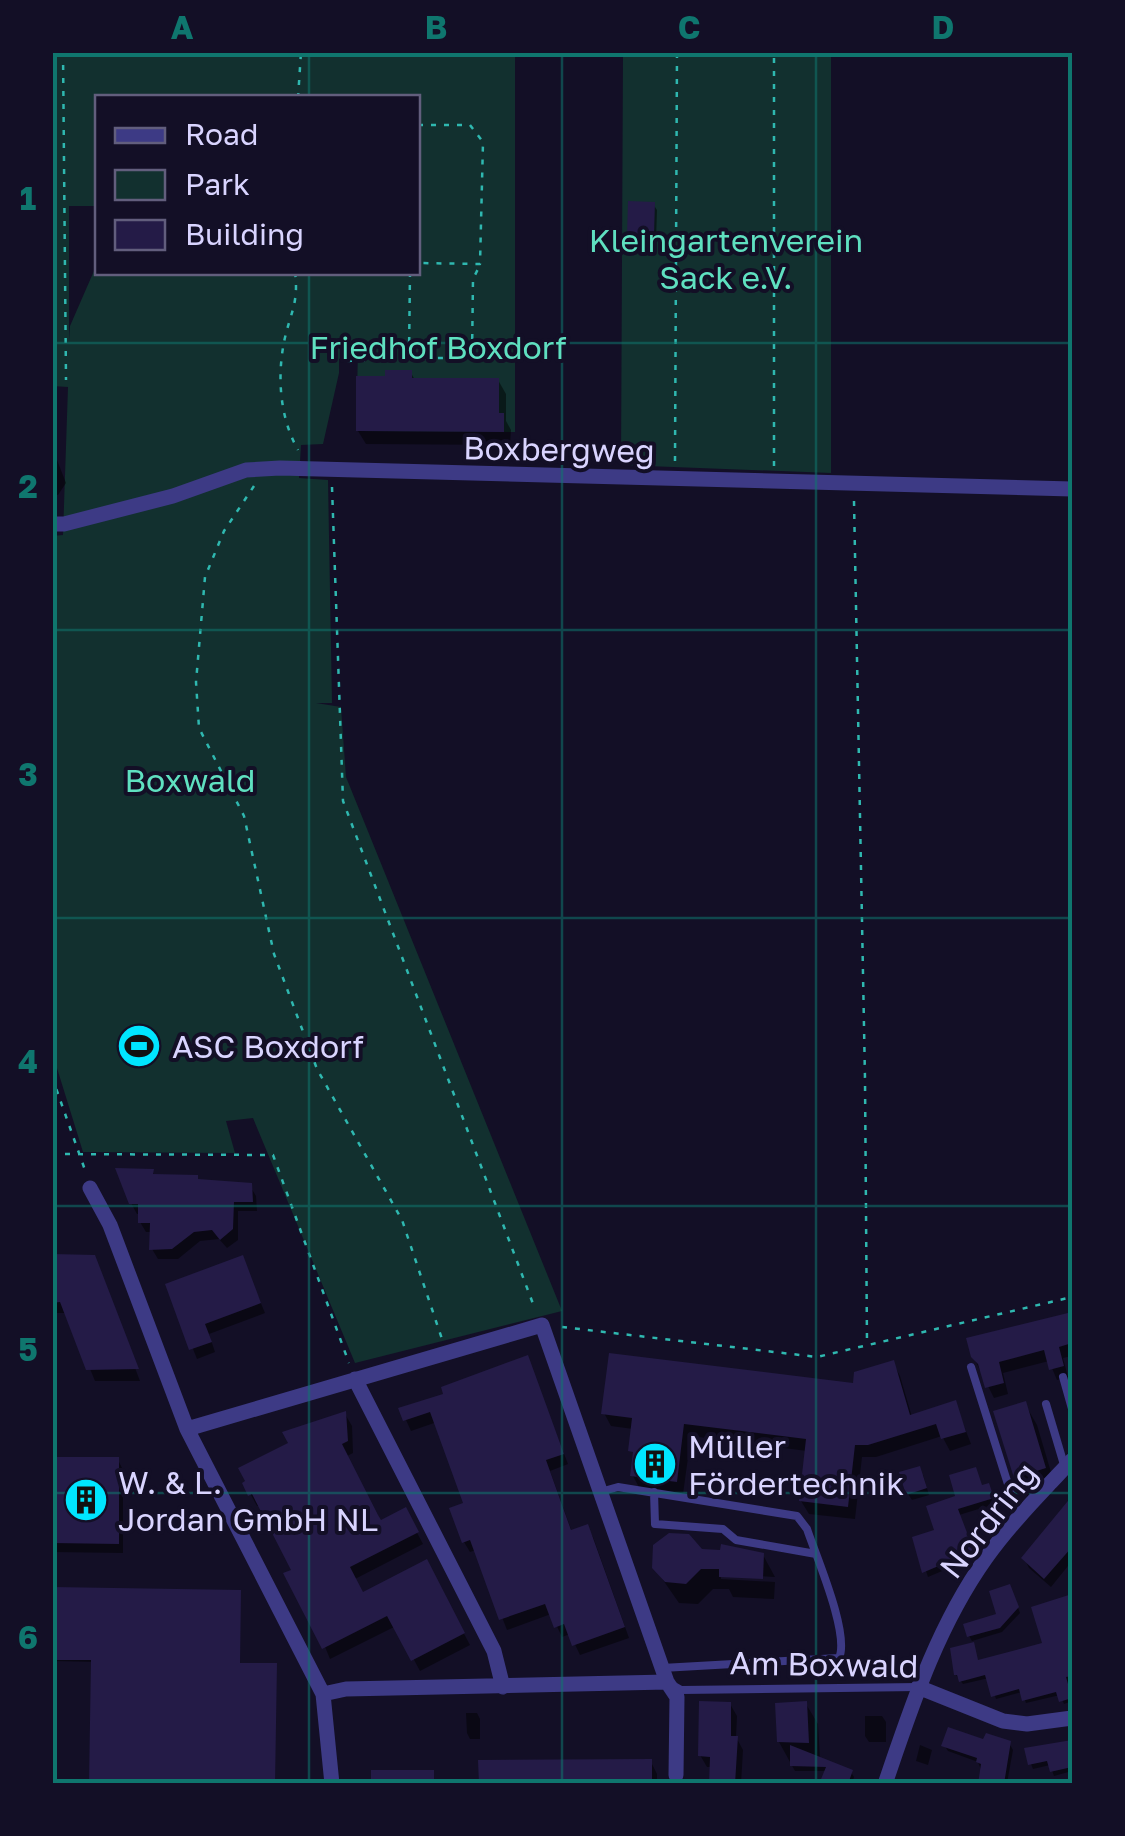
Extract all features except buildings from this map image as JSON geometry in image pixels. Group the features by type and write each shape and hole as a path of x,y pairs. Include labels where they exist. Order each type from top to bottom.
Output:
{"street":[{"name":"Boxbergweg","path":"52,524 173,496 246,470 1072,489"},
{"path":"90,1188 110,1225 187,1429 323,1694 332,1784"},
{"path":"187,1429 542,1325 664,1675 677,1697 676,1775"},
{"path":"354,1379 494,1651 503,1687"},
{"name":"Nordring","path":"885,1784 918,1687 954,1609 986,1558 1069,1464"},
{"path":"323,1694 346,1689 503,1687 664,1675"},
{"name":"Am Boxwald","path":"918,1687 1003,1720 1028,1724 1072,1718"}],"lane":[{"path":"970,1367 1019,1519"},
{"path":"1063,1376 1072,1409"},
{"path":"1046,1404 1069,1464"},
{"path":"600,1492 618,1487 797,1516 807,1529 816,1554 844,1648 839,1658 664,1675"},
{"path":"654,1492 655,1524 722,1529 736,1540 816,1554"},
{"name":"Am Boxwald","path":"664,1675 681,1690 918,1687"}],"path":[{"path":"64,52 66,380"},
{"path":"298,95 301,52"},
{"path":"675,467 676,52"},
{"path":"774,52 774,450"},
{"path":"347,361 472,357 473,279 480,264 483,142 470,126 420,125"},
{"path":"420,263 480,264"},
{"path":"296,275 298,297 284,344 280,399 290,436 309,470"},
{"path":"410,275 410,357"},
{"path":"332,471 343,801 542,1325 816,1357 1072,1298"},
{"path":"854,484 866,1079 866,1344"},
{"path":"255,485 224,531 205,577 196,682 199,728 244,816 274,954 317,1069 402,1220 446,1354"},
{"path":"52,1078 90,1188"},
{"path":"52,1154 273,1155 354,1379"}],"green space":[{"name":"Boxwald","path":"52,53 515,53 515,432 356,431 358,352 339,359 323,444 301,445 299,478 328,480 332,703 316,703 341,707 346,777 562,1311 355,1363 253,1118 226,1121 235,1153 83,1152 52,1052 52,536 63,535 68,387 52,386"},
{"name":"Kleingartenverein Sack e.V.","path":"623,53 831,53 831,473 621,465"}],"place":[{"name":"ASC Boxdorf","path":"139,1046"},
{"name":"Müller Fördertechnik","path":"655,1464"},
{"name":"W. & L. Jordan GmbH NL","path":"86,1500"}],"park label":[{"name":"Friedhof Boxdorf","path":"438,347"}]}
